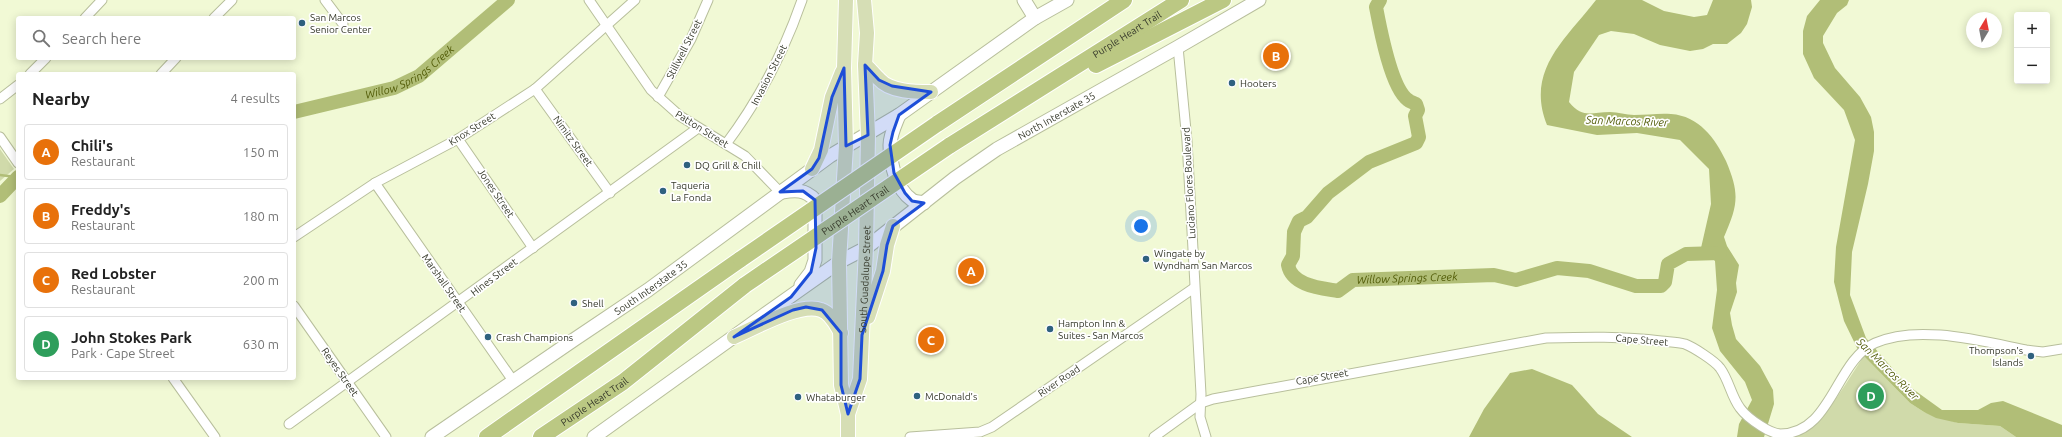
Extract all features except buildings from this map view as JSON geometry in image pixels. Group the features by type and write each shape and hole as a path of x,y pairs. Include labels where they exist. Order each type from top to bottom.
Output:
{"highway":[{"path":"487,437 937,124 1124,0"},
{"name":"Purple Heart Trail","path":"541,437 622,382 745,285 948,146 1181,0"},
{"path":"1002,112 1223,0"},
{"path":"479,437 511,420"}],"main road":[{"name":"South Guadalupe Street","path":"846,0 844,68 846,146 839,262 841,385 848,414 848,437"},
{"name":"South Guadalupe Street","path":"848,414 860,379 866,248 868,134 865,66 867,33 864,0"},
{"path":"1024,0 1035,18"},
{"path":"868,134 899,115 1035,18 1067,0"},
{"name":"North Interstate 35","path":"866,248 893,226 997,149 1178,48 1259,0"},
{"path":"865,66 875,73 879,80 892,86 911,91 931,92"},
{"path":"812,169 821,150 832,97 844,68"},
{"path":"899,115 892,132 890,145 894,172 905,193 912,201 924,203"},
{"name":"South Interstate 35","path":"432,437 514,382 575,338 648,290 812,169 846,146 868,134"},
{"path":"780,192 794,190 803,191 810,194 815,200 815,260 811,272 791,297"},
{"path":"862,335 883,270 887,245 893,226"},
{"path":"594,437 839,262 866,248"},
{"path":"734,337 793,310 806,307 822,310 833,319 841,333"}],"street":[{"path":"87,16 102,0"},
{"path":"216,16 232,0"},
{"path":"324,0 342,24"},
{"name":"Patton Street","path":"588,0 651,90 698,128 745,156 780,192"},
{"name":"Knox Street","path":"296,236 375,183 458,139 535,89 635,0"},
{"name":"Stillwell Street","path":"658,97 691,39 708,0"},
{"name":"Invasion Street","path":"726,144 759,96 779,58 802,0"},
{"name":"Luciano Flores Boulevard","path":"1178,48 1187,141 1201,403 1200,417 1206,437"},
{"path":"32,72 44,60"},
{"path":"163,72 174,60"},
{"path":"0,99 16,87"},
{"name":"Nimitz Street","path":"535,89 610,193"},
{"name":"Hines Street","path":"290,424 348,384 698,128"},
{"path":"0,137 16,159"},
{"name":"Jones Street","path":"458,139 533,248"},
{"name":"Marshall Street","path":"375,183 514,382"},
{"name":"River Road","path":"910,437 980,432 992,427 1194,288"},
{"name":"Reyes Street","path":"296,309 386,437"},
{"name":"Cape Street","path":"1154,437 1201,403 1238,393 1527,340 1593,336 1647,339 1685,344 1719,367 1741,410 1769,432 1780,434 1793,431 1806,425 1818,415 1829,401 1852,361 1858,356 1874,343 1900,335 1927,334 2037,351 2062,349"},
{"path":"173,380 215,437"}],"highlighted area":[{"path":"865,65 879,80 892,86 931,92 899,115 893,132 890,145 894,173 905,193 912,201 924,203 893,226 887,245 883,271 862,335 860,379 848,414 841,385 841,333 822,310 806,307 793,310 734,337 791,297 811,272 816,248 815,200 803,191 780,192 812,169 819,158 832,97 844,68 846,146 868,135"}],"shaded area":[{"path":"0,149 14,169 0,181"},
{"path":"1864,356 1910,403 1924,412 1958,423 2000,426 2016,437 1795,437 1807,430 1826,412"}],"water":[{"name":"San Marcos River","path":"1596,0 1642,0 1664,11 1694,17 1707,15 1713,0 1751,0 1752,7 1747,24 1741,33 1727,44 1713,44 1703,49 1690,51 1660,45 1634,34 1611,31 1599,35 1574,72 1569,102 1583,113 1616,112 1631,115 1671,114 1681,116 1690,119 1705,130 1722,152 1734,182 1736,199 1732,216 1724,237 1727,246 1739,265 1736,283 1737,292 1730,313 1732,325 1736,339 1760,366 1773,390 1774,404 1764,437 1737,437 1739,424 1752,400 1745,382 1720,351 1712,328 1717,290 1715,261 1701,248 1711,204 1709,169 1680,140 1637,133 1597,135 1547,125 1542,105 1541,88 1545,72 1552,56"},
{"name":"San Marcos River","path":"1820,0 1849,0 1847,5 1837,13 1823,36 1823,43 1835,68 1860,97 1871,117 1874,132 1874,151 1868,184 1852,252 1850,295 1866,338 1906,384 1942,410 1978,410 1991,403 2003,401 2062,425 2062,437 2016,437 2000,426 1958,423 1936,418 1910,403 1858,350 1844,321 1834,282 1836,247 1855,140 1844,110 1814,78 1803,54 1803,31 1807,16"},
{"path":"1532,369 1572,385 1598,414 1632,437 1469,437 1484,409 1510,373"}],"waterway":[{"name":"Willow Springs Creek","path":"296,112 394,88 419,76 508,0"},
{"name":"Willow Springs Creek","path":"1380,0 1376,7 1387,57 1391,71 1402,93 1409,101 1416,104 1418,110 1415,116 1419,137 1416,143 1369,162 1328,193 1307,217 1299,221 1294,232 1293,256 1288,265 1295,278 1308,285 1338,291 1353,280 1494,275 1516,280 1557,268 1589,271 1636,286 1661,286 1665,282 1668,264 1686,254 1720,253"},
{"path":"0,175 16,177"},
{"name":"Willow Springs Creek","path":"0,196 16,179"}],"place":[{"name":"San Marcos Senior Center","path":"302,23"},
{"name":"Freddy's","path":"1276,56"},
{"name":"Hooters","path":"1232,83"},
{"name":"DQ Grill & Chill","path":"687,165"},
{"name":"Taqueria La Fonda","path":"663,191"},
{"name":"Wingate by Wyndham San Marcos","path":"1146,259"},
{"name":"Chili's","path":"971,271"},
{"name":"Shell","path":"574,303"},
{"name":"Hampton Inn & Suites - San Marcos","path":"1050,329"},
{"name":"Crash Champions","path":"488,337"},
{"name":"Red Lobster","path":"931,340"},
{"name":"Thompson's Islands","path":"2031,356"},
{"name":"McDonald's","path":"917,396"},
{"name":"John Stokes Park","path":"1871,396"},
{"name":"Whataburger","path":"798,397"}]}
